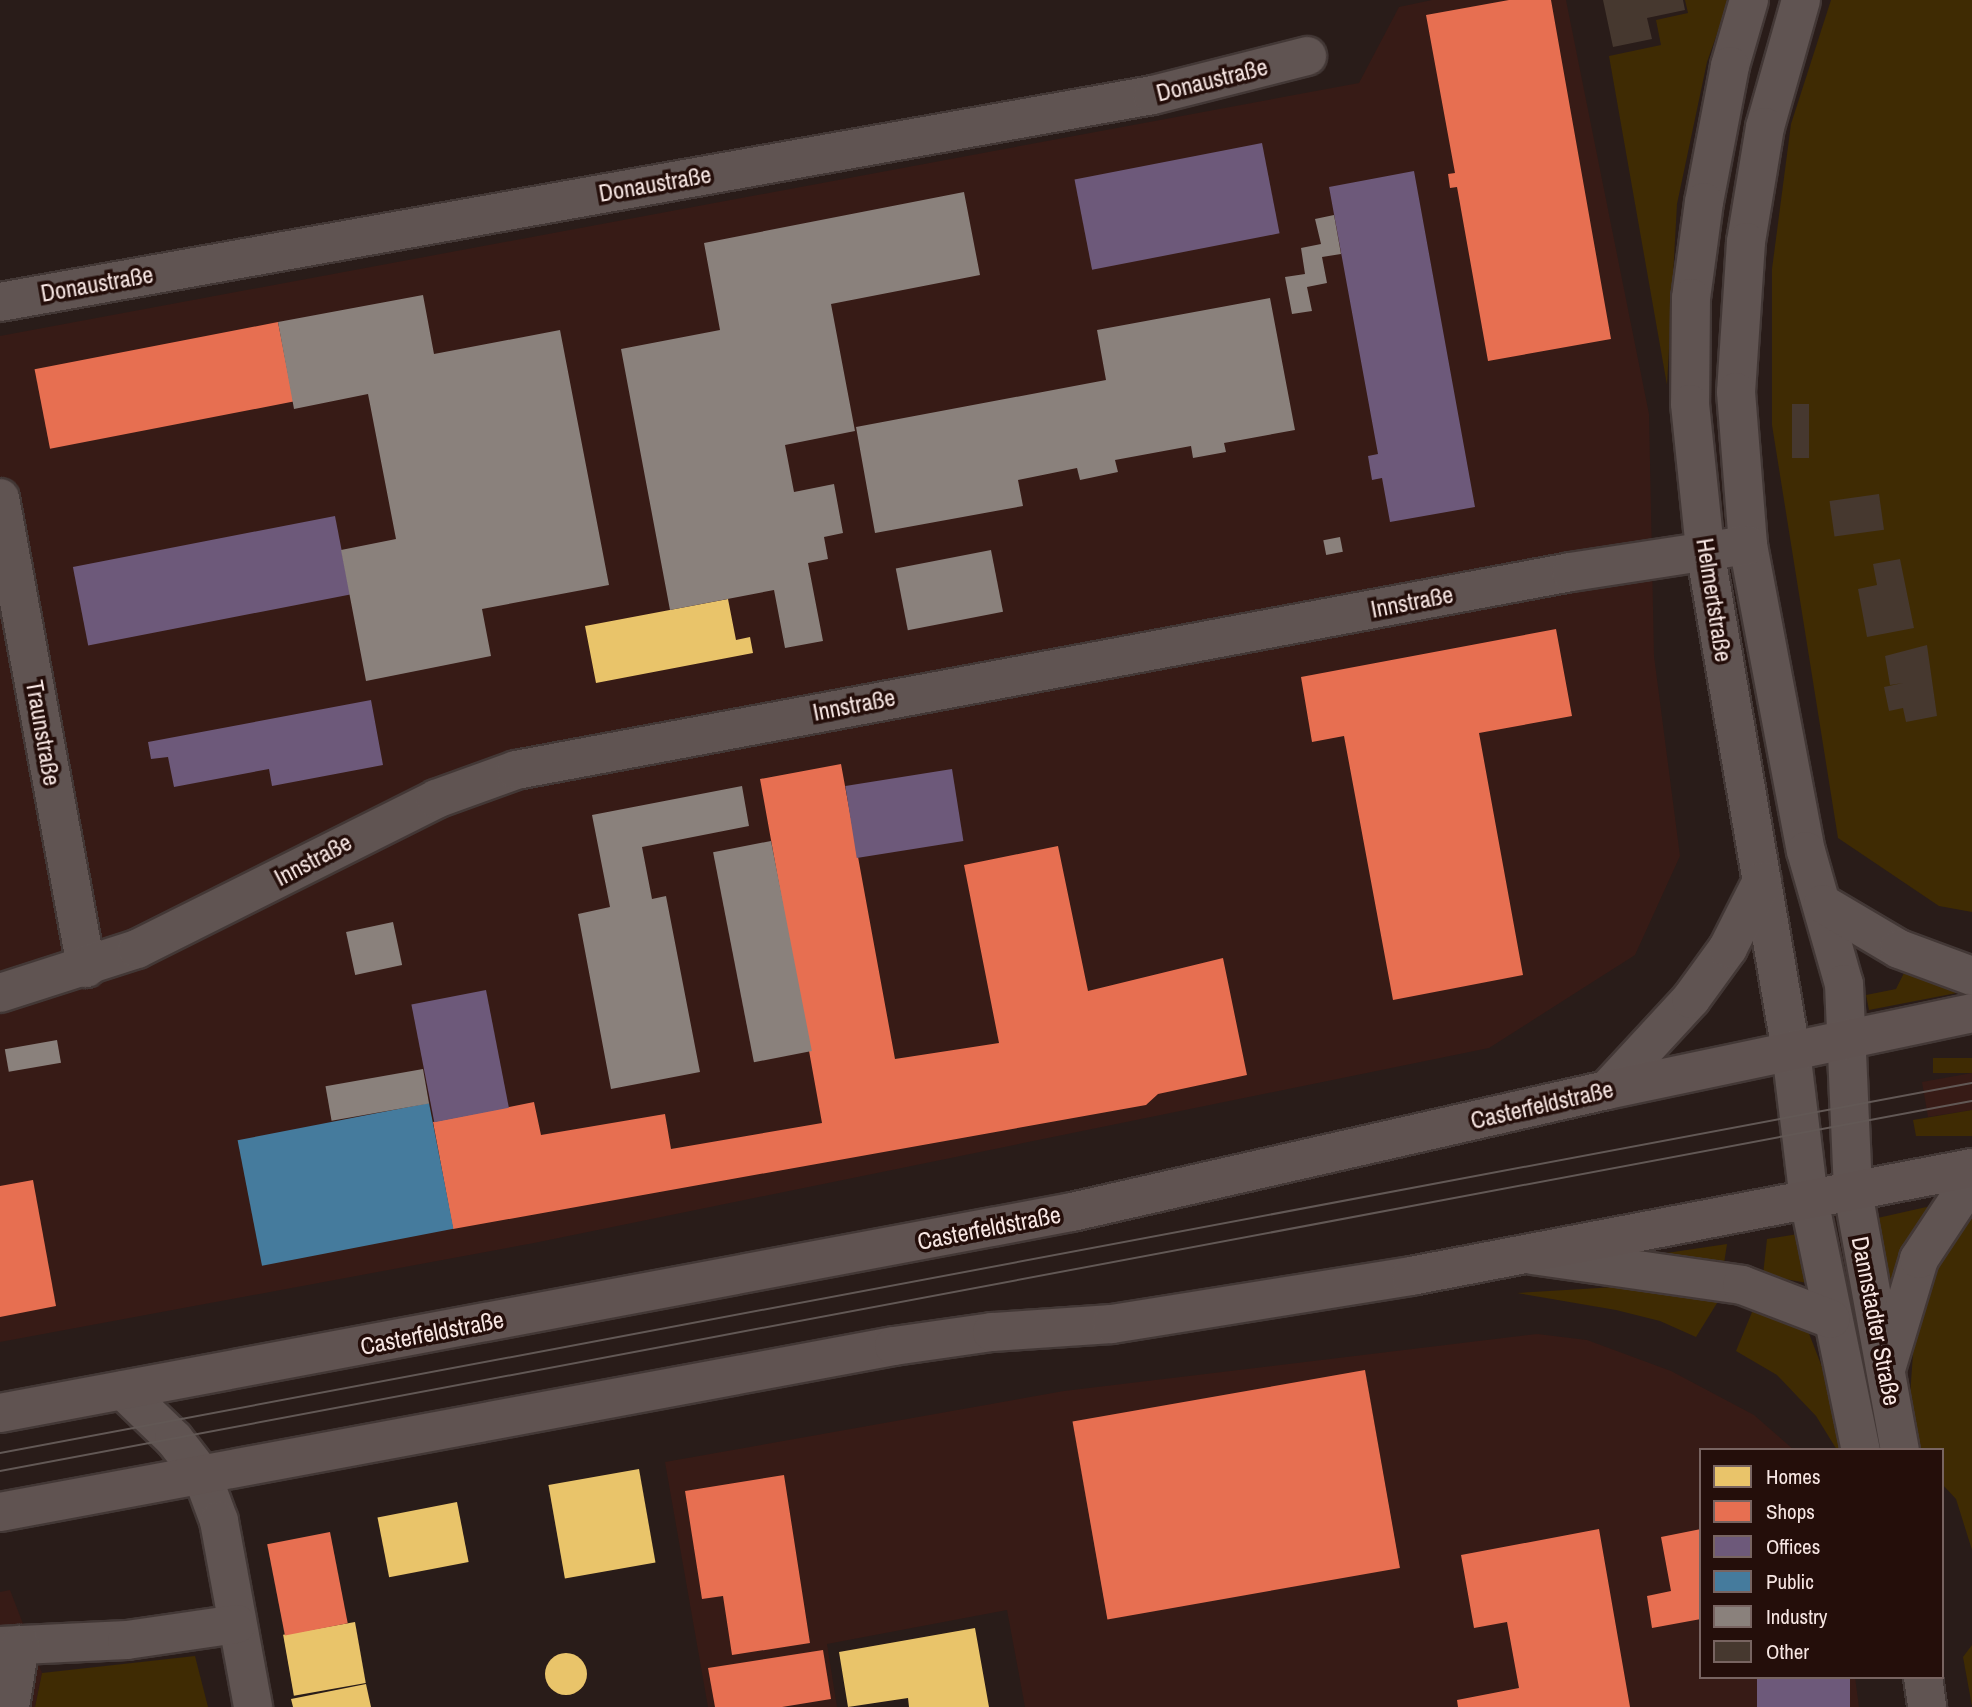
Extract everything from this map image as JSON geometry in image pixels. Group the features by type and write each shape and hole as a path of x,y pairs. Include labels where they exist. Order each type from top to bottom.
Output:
{"main road":[{"name":"Casterfeldstraße","path":"0,1413 1072,1212 1607,1090 1972,1013"},
{"path":"0,1512 894,1346 992,1332 1112,1324 1532,1255 1972,1168"}],"street":[{"name":"Helmertstraße","path":"1749,0 1730,66 1691,298 1690,404 1705,550 1791,1051 1809,1200"},
{"name":"Helmertstraße","path":"1801,0 1765,127 1746,242 1737,392 1748,545 1806,851 1843,984 1853,1192"},
{"name":"Donaustraße","path":"0,302 1153,95 1307,56"},
{"name":"Traunstraße","path":"0,499 86,968"},
{"name":"Innstraße","path":"0,993 86,968 190,924 436,799 516,770 1705,550 1748,545"},
{"path":"1607,1090 1691,999 1727,948 1762,881"},
{"path":"1823,905 1899,949 1972,976"},
{"path":"1885,1371 1919,1259 1972,1179"},
{"name":"Dannstadter Straße","path":"1853,1192 1900,1448"},
{"name":"Dannstadter Straße","path":"1809,1200 1831,1319 1861,1448"},
{"path":"1532,1255 1742,1285 1831,1319"},
{"path":"123,1390 174,1438 202,1475 219,1521 253,1707"},
{"path":"10,1707 10,1645 127,1640 237,1625"}],"shaded area":[{"path":"1432,0 1566,0 1649,414 1654,656 1680,856 1635,955 1489,1048 534,1243 0,1342 0,336 1359,83 1399,7"},
{"path":"1685,0 1729,0 1707,62 1677,204 1667,385 1609,56 1661,45 1656,20 1688,13"},
{"path":"1831,0 1972,0 1972,912 1939,906 1838,838 1772,425 1772,269 1791,124"},
{"path":"1905,971 1967,991 1869,1010 1866,995 1896,989"},
{"path":"1933,1058 1972,1058 1972,1073 1933,1073"},
{"path":"1972,1073 1972,1110 1928,1117 1922,1082"},
{"path":"1972,1110 1972,1136 1916,1136 1913,1120"},
{"path":"1931,1206 1890,1298 1873,1219"},
{"path":"1972,1209 1972,1550 1956,1499 1944,1486 1944,1448 1914,1448 1909,1410 1914,1340 1931,1274"},
{"path":"1798,1234 1807,1283 1763,1275 1767,1239"},
{"path":"1727,1244 1723,1270 1633,1258"},
{"path":"1616,1287 1722,1295 1696,1337 1660,1321 1616,1310 1517,1293"},
{"path":"1757,1300 1808,1331 1829,1385 1843,1448 1836,1448 1816,1416 1777,1375 1736,1351"},
{"path":"1537,1334 1587,1340 1671,1371 1754,1415 1792,1448 1699,1448 1699,1679 1855,1679 1859,1707 1025,1707 1007,1610 827,1644 837,1707 708,1707 665,1462 1064,1391"},
{"path":"10,1590 42,1673 35,1707 0,1707 0,1592"},
{"path":"1972,1645 1972,1706 1963,1657"},
{"path":"195,1656 208,1707 35,1707 42,1673"}],"building: Homes":[{"path":"728,599 736,640 750,637 753,653 596,683 585,626"},
{"path":"639,1469 655,1563 565,1579 548,1485"},
{"path":"457,1502 469,1562 389,1577 377,1517"},
{"path":"355,1622 366,1683 294,1696 283,1635"},
{"path":"975,1628 989,1707 909,1707 908,1698 848,1707 839,1652"},
{"path":"566,1653 581,1659 587,1674 581,1689 566,1695 551,1689 545,1674 551,1659"},
{"path":"366,1684 371,1707 293,1707 291,1699"}],"building: Shops":[{"path":"1509,0 1551,0 1611,339 1488,361 1457,187 1450,188 1448,174 1455,173 1426,15"},
{"path":"278,322 293,402 50,449 35,369"},
{"path":"1556,629 1572,716 1479,733 1523,975 1393,1000 1344,736 1312,742 1301,677"},
{"path":"841,764 895,1059 999,1043 964,865 1058,846 1088,991 1223,958 1247,1075 1158,1094 1146,1105 453,1229 433,1122 534,1102 541,1135 665,1114 671,1149 822,1123 760,779"},
{"path":"33,1180 56,1306 0,1317 0,1186"},
{"path":"1365,1370 1400,1568 1107,1620 1073,1422"},
{"path":"784,1475 810,1643 732,1655 723,1596 702,1599 685,1491"},
{"path":"1599,1529 1630,1707 1458,1707 1457,1700 1519,1688 1507,1622 1474,1628 1461,1555"},
{"path":"1699,1529 1699,1619 1652,1628 1647,1596 1671,1591 1661,1537"},
{"path":"330,1532 348,1623 285,1636 267,1544"},
{"path":"823,1650 831,1699 782,1707 715,1707 708,1668"}],"building: Offices":[{"path":"1262,143 1280,233 1092,270 1075,179"},
{"path":"1414,171 1475,507 1390,522 1382,478 1372,480 1368,456 1378,454 1329,187"},
{"path":"335,516 350,595 88,645 73,567"},
{"path":"371,700 383,765 272,786 269,769 174,787 168,757 151,759 148,742"},
{"path":"952,769 963,841 857,858 845,786"},
{"path":"486,990 509,1108 434,1122 411,1005"},
{"path":"1757,1679 1850,1679 1850,1707 1757,1707"}],"building: Public":[{"path":"429,1103 453,1229 262,1266 238,1140"}],"building: Industry":[{"path":"964,192 980,275 831,304 855,431 785,445 794,492 834,484 843,533 824,537 828,559 808,563 823,641 785,648 774,590 670,610 621,349 720,330 704,243"},
{"path":"1334,215 1341,254 1322,257 1327,283 1307,287 1312,311 1292,314 1285,277 1305,274 1301,248 1321,244 1315,219"},
{"path":"423,295 434,354 560,330 609,585 482,609 491,656 366,681 341,550 396,539 368,394 294,409 278,322"},
{"path":"1270,298 1295,430 1224,443 1226,452 1193,458 1191,446 1115,460 1118,472 1080,480 1077,468 1018,480 1023,506 875,533 856,427 1106,380 1097,330"},
{"path":"1340,537 1343,552 1326,555 1323,540"},
{"path":"991,550 1003,612 908,630 896,569"},
{"path":"742,786 749,826 642,847 652,899 666,896 700,1072 611,1089 578,914 610,907 592,815"},
{"path":"771,841 812,1051 754,1062 713,852"},
{"path":"393,922 402,965 355,975 346,932"},
{"path":"57,1040 61,1063 9,1072 5,1049"},
{"path":"423,1069 429,1103 332,1121 326,1086"}],"building: Other":[{"path":"1603,0 1683,0 1685,10 1647,18 1652,39 1613,47"},
{"path":"1792,404 1809,404 1809,458 1792,458"},
{"path":"1879,494 1884,530 1834,537 1829,501"},
{"path":"1900,559 1914,628 1867,637 1858,589 1877,585 1873,564"},
{"path":"1927,645 1937,716 1906,722 1903,708 1889,711 1884,687 1903,683 1890,685 1885,656"}],"tram line":[{"path":"0,1453 1972,1083"},
{"path":"0,1471 1972,1101"}]}
